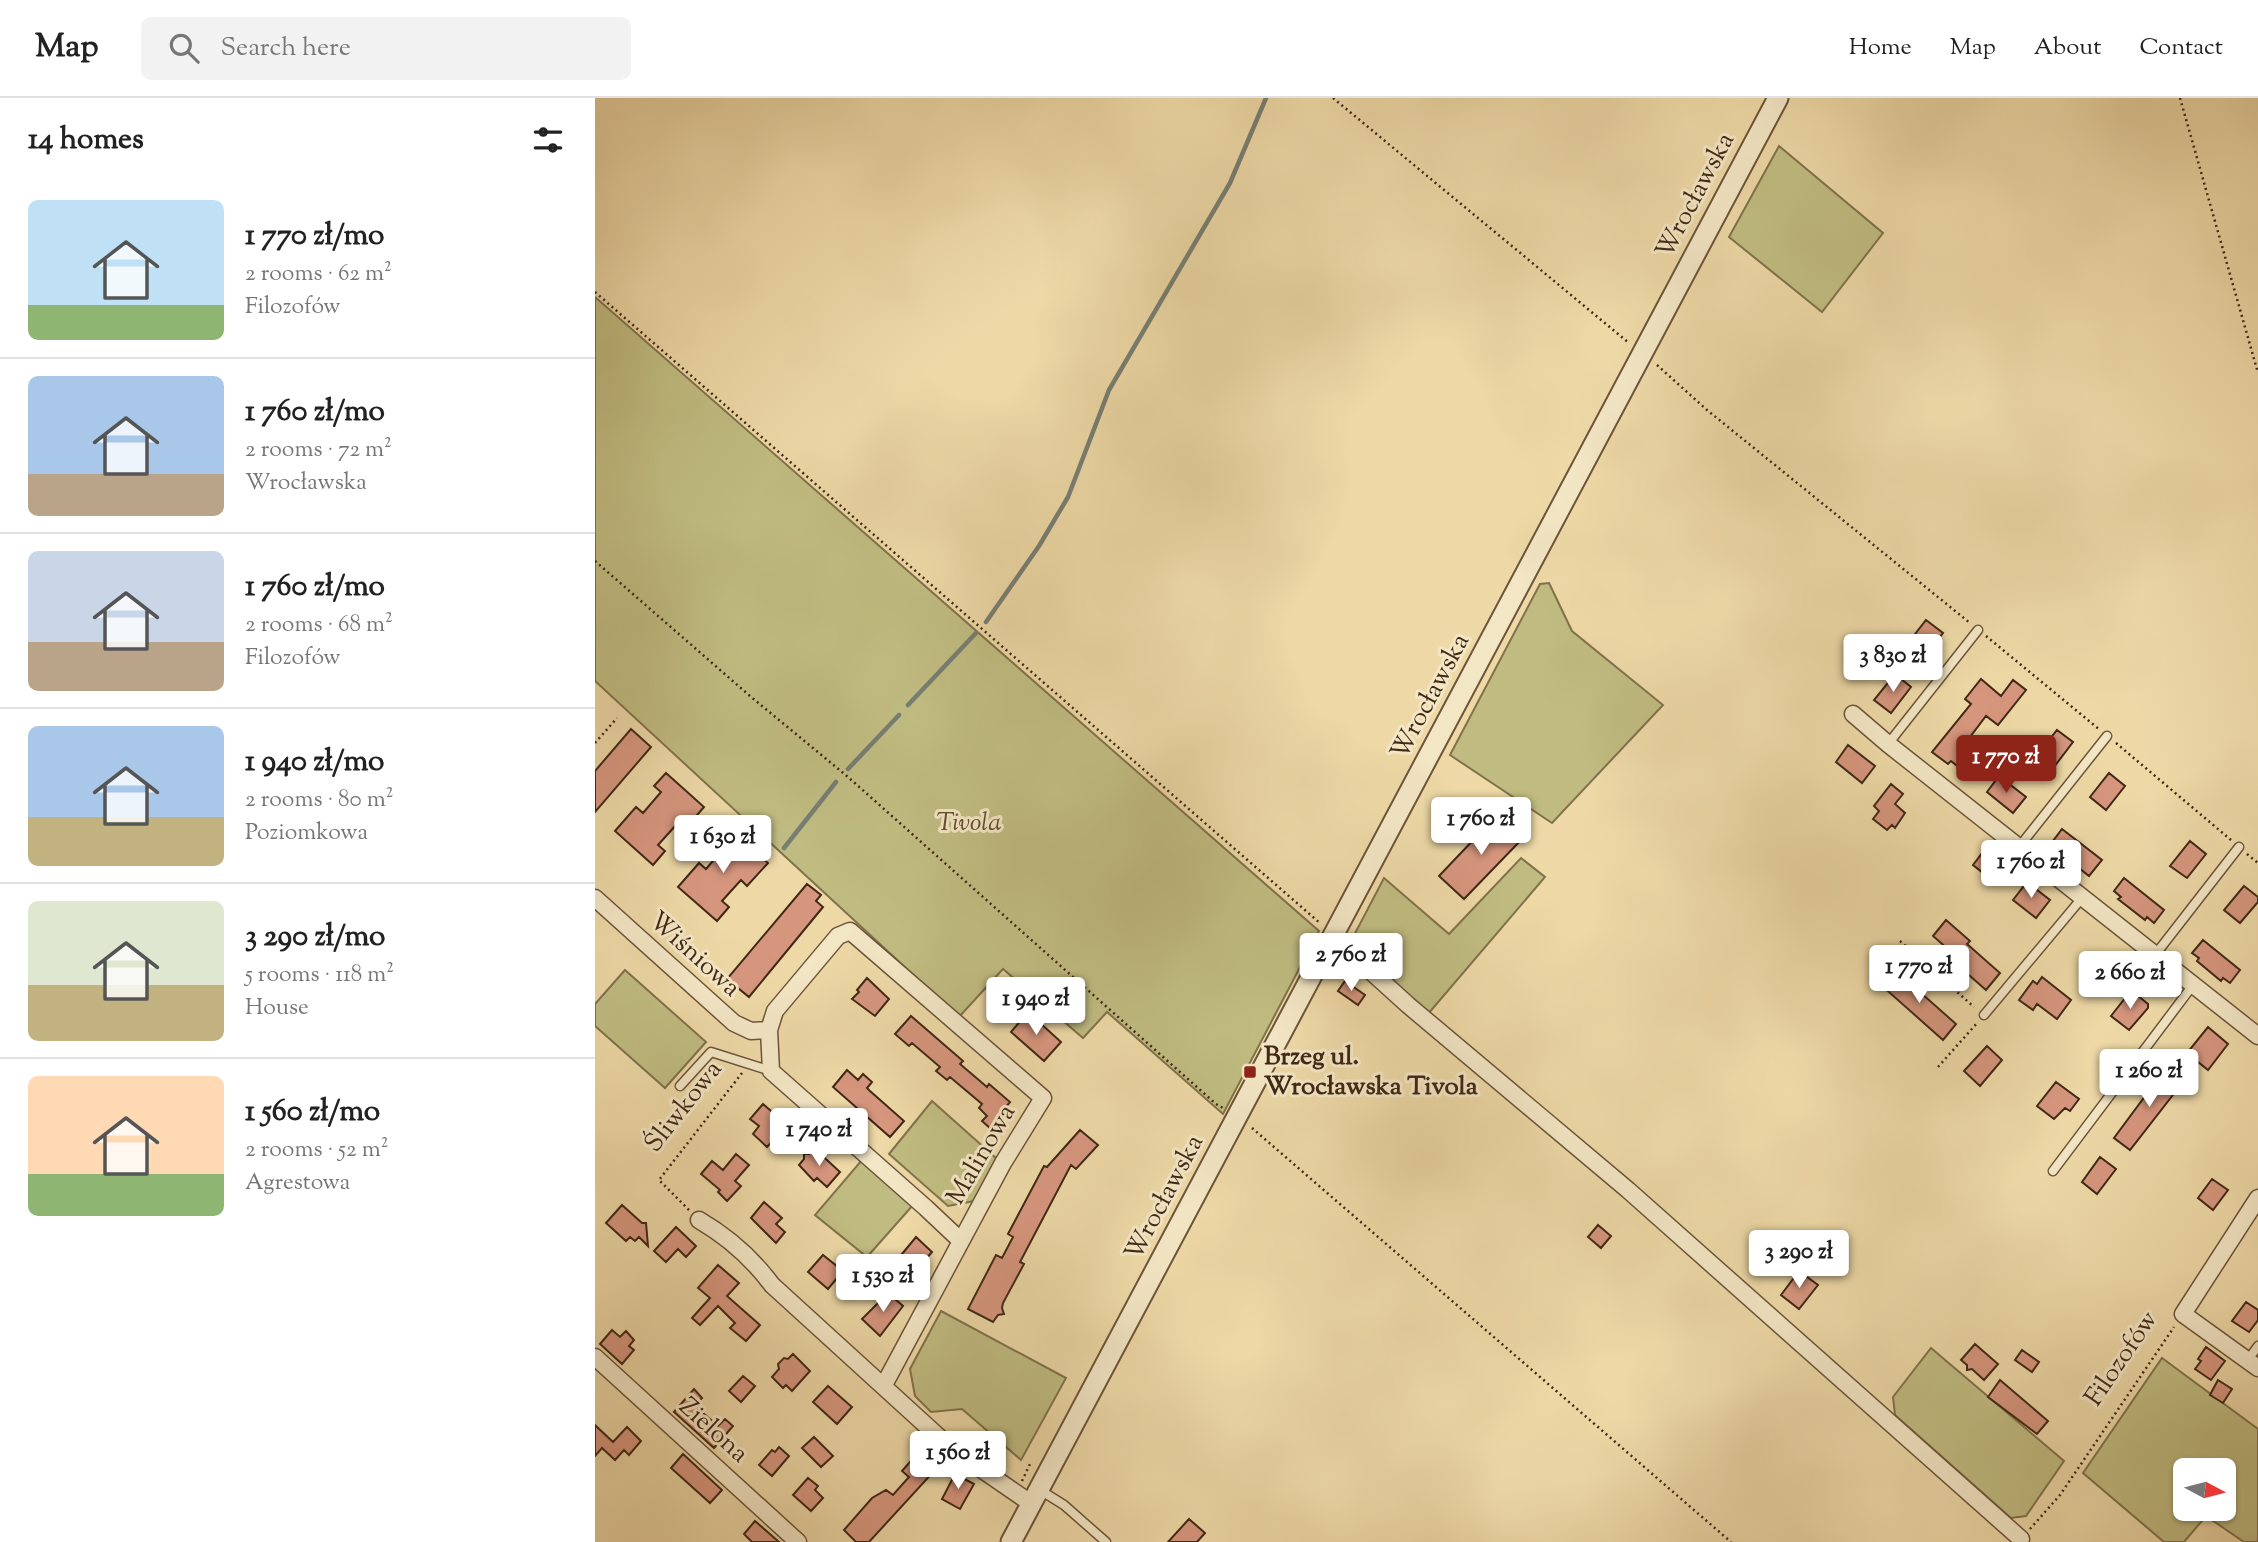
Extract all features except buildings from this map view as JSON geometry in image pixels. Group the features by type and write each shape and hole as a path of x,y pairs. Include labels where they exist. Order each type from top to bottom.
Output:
{"street":[{"name":"Wrocławska","path":"1011,1542 1778,98"},
{"path":"1853,713 1888,744 2258,1036"},
{"name":"Wiśniowa","path":"595,898 734,1023 751,1031 769,1030"},
{"name":"Malinowa","path":"769,1030 775,1011 838,936 850,931 1043,1098 1003,1163 884,1385"},
{"path":"1333,937 1408,1005 1627,1190 2021,1539"},
{"path":"769,1030 771,1071 961,1241"},
{"name":"Filozofów","path":"2183,1314 2258,1198"},
{"path":"699,1220 723,1234 757,1265 772,1284 952,1448 1036,1497"},
{"path":"2183,1314 2253,1365"},
{"name":"Zielona","path":"595,1357 798,1542"}],"lane":[{"path":"1888,744 1978,630"},
{"path":"2019,848 2107,736"},
{"path":"2155,955 2239,847"},
{"path":"1984,1015 2082,898"},
{"path":"2053,1171 2193,985"},
{"path":"680,1086 711,1052 771,1071"},
{"path":"2253,1365 2258,1346"},
{"path":"1036,1497 1064,1505 1106,1542"}],"path":[{"path":"1333,98 2258,863"},
{"path":"2180,98 2258,373"},
{"path":"595,292 1319,921 1333,937"},
{"path":"595,561 848,777 1216,1104 1238,1117 1731,1542"},
{"path":"595,743 617,718"},
{"path":"1900,941 1984,1015 1938,1067"},
{"name":"Śliwkowa","path":"699,1220 659,1180 747,1064"},
{"name":"Filozofów","path":"2021,1539 2060,1494 2183,1314"}],"green space":[{"path":"1779,146 1883,233 1822,312 1729,237"},
{"name":"Tivola","path":"595,297 1319,931 1223,1114 1107,1012 1083,1038 1003,969 959,1017 595,681"},
{"path":"1549,583 1572,631 1663,705 1552,823 1450,755 1540,584"},
{"path":"1521,858 1545,877 1428,1014 1351,941 1384,878 1449,934"},
{"path":"625,970 706,1042 665,1088 595,1026 595,1004"},
{"path":"932,1101 997,1159 974,1201 948,1206 889,1154"},
{"path":"862,1160 913,1205 867,1257 815,1215"},
{"path":"941,1311 1066,1378 1021,1460 962,1409 931,1412 915,1396 910,1369"},
{"path":"1931,1348 2064,1461 2026,1516 2011,1518 1895,1415 1893,1397"},
{"path":"2162,1358 2258,1429 2258,1542 2244,1542 2213,1521 2237,1521 2237,1458 2173,1458 2173,1521 2202,1521 2184,1542 2164,1542 2083,1473"}],"waterway":[{"path":"986,622 1039,546 1068,497 1109,390 1230,183 1266,98"},
{"path":"908,705 976,633"},
{"path":"848,769 899,715"},
{"path":"784,848 836,782"}],"place":[{"name":"Brzeg ul. Wrocławska Tivola","path":"1250,1072"}]}
